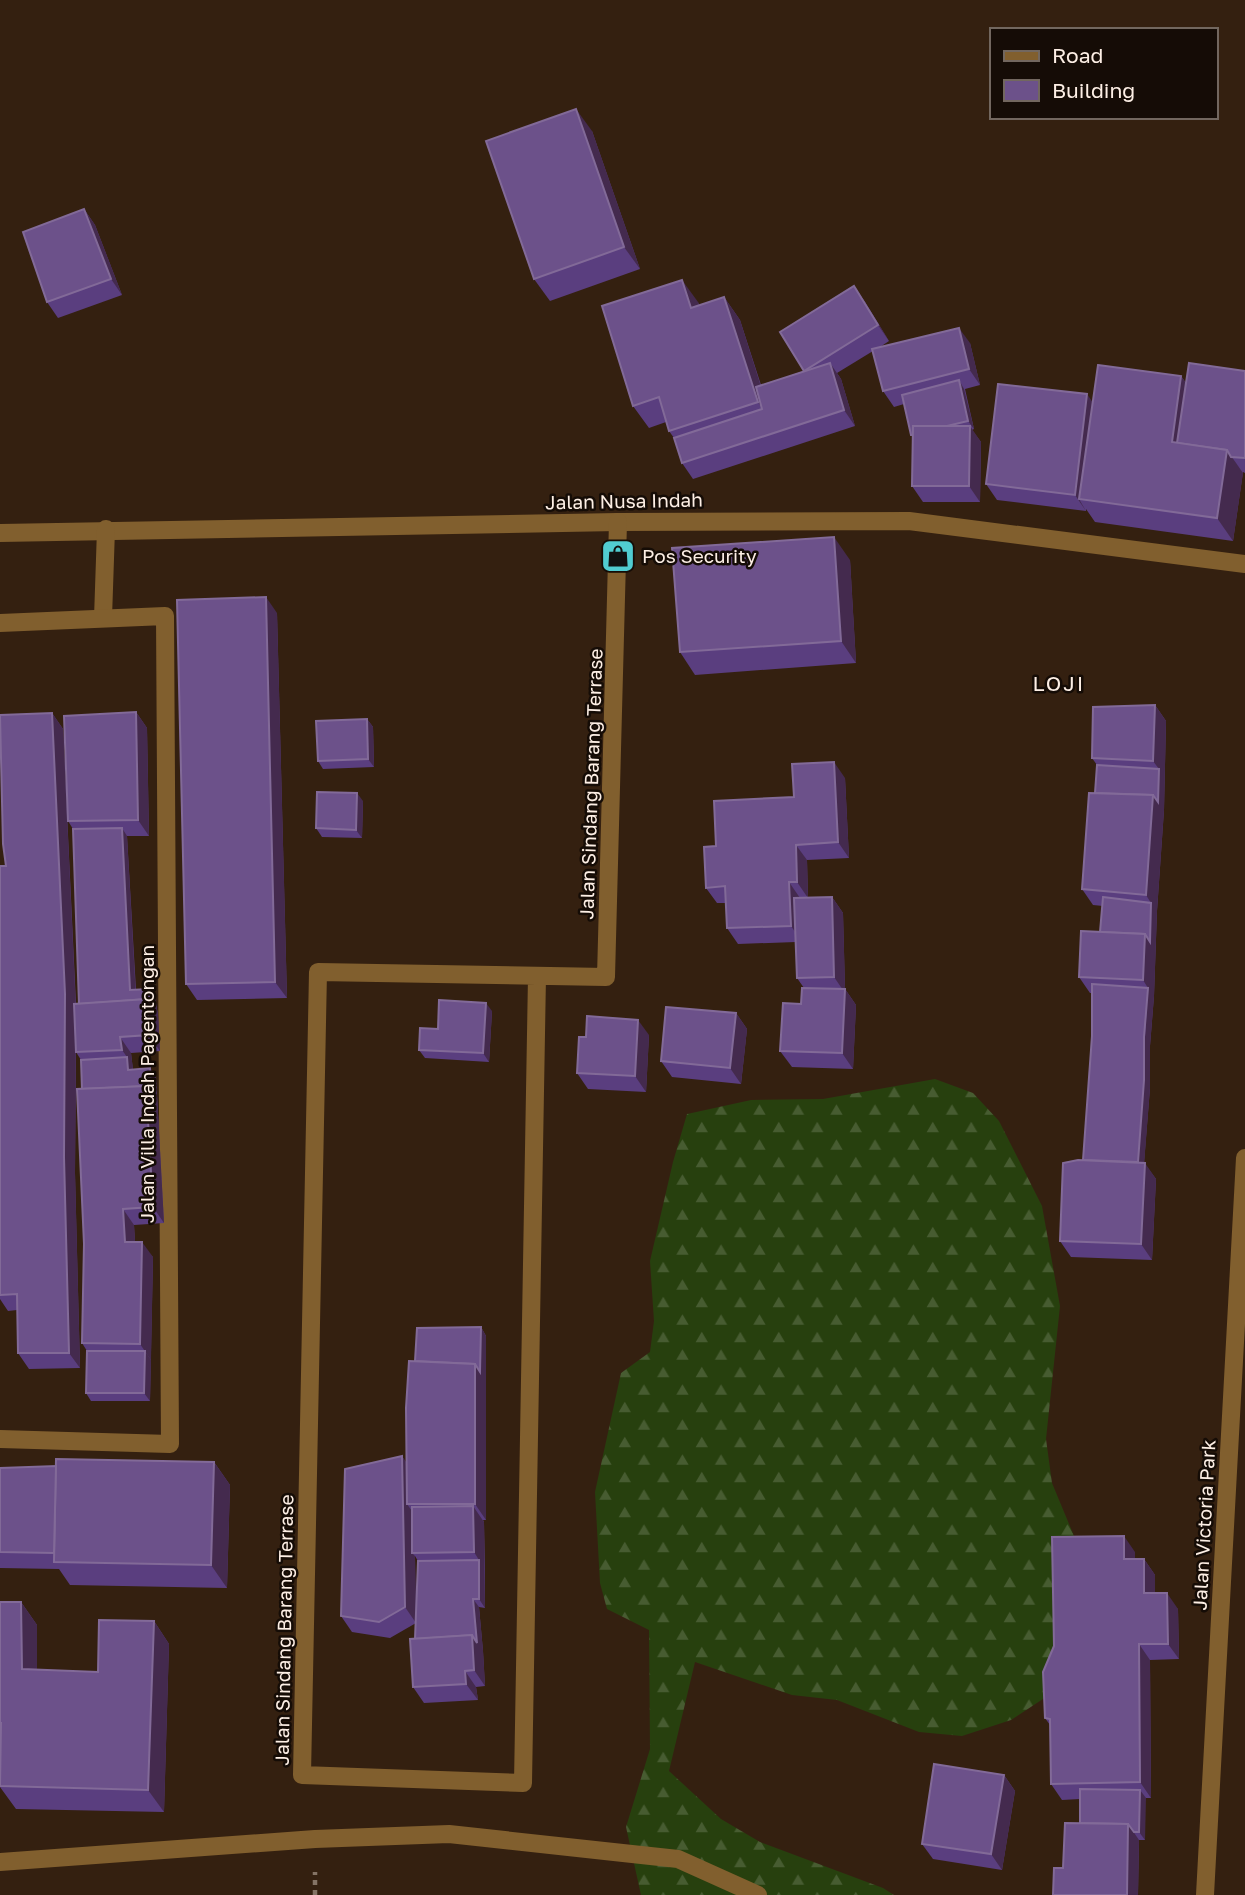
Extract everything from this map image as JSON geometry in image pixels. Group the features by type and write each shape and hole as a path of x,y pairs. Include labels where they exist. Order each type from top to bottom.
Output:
{"street":[{"name":"Jalan Nusa Indah","path":"0,533 106,529 618,522 909,521 1245,565"},
{"name":"Jalan Sindang Barang Terrase","path":"537,976 523,1783 302,1774 318,972 607,977 618,522"},
{"path":"103,618 106,529"},
{"name":"Jalan Villa Indah Pagentongan","path":"0,623 165,616 170,1444 0,1439"},
{"name":"Jalan Victoria Park","path":"1205,1895 1245,1158"},
{"path":"0,1862 315,1839 449,1834 678,1859 758,1895"}],"green space":[{"path":"935,1079 973,1093 999,1121 1042,1206 1060,1306 1046,1439 1052,1483 1084,1560 1049,1695 1011,1720 962,1736 919,1732 837,1700 792,1695 695,1662 669,1771 721,1819 760,1842 883,1888 894,1895 641,1895 626,1827 650,1749 649,1630 607,1609 600,1583 595,1492 621,1373 650,1352 654,1321 650,1261 687,1114 751,1100 823,1099"}],"building":[{"path":"576,109 624,247 534,279 486,141"},
{"path":"84,209 111,279 47,302 23,232"},
{"path":"682,280 691,308 724,297 758,402 669,431 659,397 633,406 602,306"},
{"path":"854,286 878,325 804,371 780,332"},
{"path":"959,328 969,369 883,391 872,349"},
{"path":"830,363 844,410 682,463 674,438 762,409 756,387"},
{"path":"1189,363 1245,371 1245,458 1231,457 1227,450 1177,443"},
{"path":"1098,365 1181,376 1172,442 1227,450 1217,518 1079,499"},
{"path":"959,380 968,421 947,426 913,426 911,435 902,395"},
{"path":"998,384 1087,394 1075,495 986,484"},
{"path":"913,426 970,426 969,486 912,486"},
{"path":"834,537 841,641 680,652 672,548"},
{"path":"266,597 275,982 186,984 177,600"},
{"path":"1155,705 1153,761 1092,758 1093,707"},
{"path":"136,712 138,820 68,821 64,716"},
{"path":"52,713 65,994 64,1157 69,1353 18,1353 17,1294 0,1295 0,866 6,866 3,844 0,715"},
{"path":"367,719 368,759 318,761 316,721"},
{"path":"834,762 838,842 796,845 797,882 789,882 791,926 727,928 725,886 706,888 704,847 716,846 714,801 794,797 792,764"},
{"path":"1097,765 1159,769 1158,802 1153,795 1095,793"},
{"path":"317,792 357,793 356,830 316,828"},
{"path":"1089,793 1153,795 1146,895 1082,889"},
{"path":"122,828 130,990 149,989 152,1007 147,999 79,1004 73,829"},
{"path":"832,897 834,977 797,978 794,898"},
{"path":"1103,897 1151,903 1150,942 1145,934 1100,932"},
{"path":"1081,931 1145,934 1143,980 1079,977"},
{"path":"1092,984 1148,988 1138,1162 1083,1160 1092,1036"},
{"path":"802,988 845,989 842,1053 780,1051 783,1003 801,1004"},
{"path":"147,999 149,1035 120,1037 122,1050 76,1052 74,1004"},
{"path":"439,1000 486,1003 483,1053 419,1050 420,1028 438,1029"},
{"path":"666,1007 736,1013 730,1068 661,1061"},
{"path":"587,1016 638,1020 635,1076 577,1073 579,1037 586,1037"},
{"path":"127,1057 128,1070 150,1068 151,1094 146,1086 82,1089 81,1060"},
{"path":"146,1086 153,1207 123,1209 125,1242 142,1242 140,1344 82,1343 84,1244 77,1089"},
{"path":"1078,1160 1145,1163 1141,1244 1060,1241 1063,1163"},
{"path":"481,1327 480,1372 475,1364 415,1361 417,1328"},
{"path":"87,1351 145,1351 144,1393 86,1393"},
{"path":"409,1361 475,1364 475,1504 407,1504 406,1408"},
{"path":"402,1456 405,1607 379,1622 341,1616 345,1469"},
{"path":"56,1459 214,1462 211,1565 54,1562"},
{"path":"56,1466 54,1553 0,1552 0,1468"},
{"path":"473,1506 474,1552 412,1553 412,1507"},
{"path":"1124,1536 1124,1559 1144,1559 1144,1593 1167,1593 1168,1644 1139,1644 1140,1782 1051,1784 1050,1719 1045,1718 1043,1672 1054,1646 1052,1537"},
{"path":"479,1560 479,1599 473,1599 477,1643 472,1635 415,1639 418,1561"},
{"path":"0,1602 21,1602 22,1669 98,1672 99,1620 154,1621 148,1790 0,1786"},
{"path":"472,1635 474,1670 465,1671 466,1684 413,1687 410,1639"},
{"path":"934,1764 1004,1775 991,1854 922,1844"},
{"path":"1080,1789 1140,1790 1139,1832 1134,1832 1128,1824 1080,1823"},
{"path":"1065,1823 1128,1824 1127,1895 1053,1895 1054,1868 1063,1868"}],"place":[{"name":"Pos Security","path":"618,556"}],"district":[{"name":"LOJI","path":"1059,684"}]}
